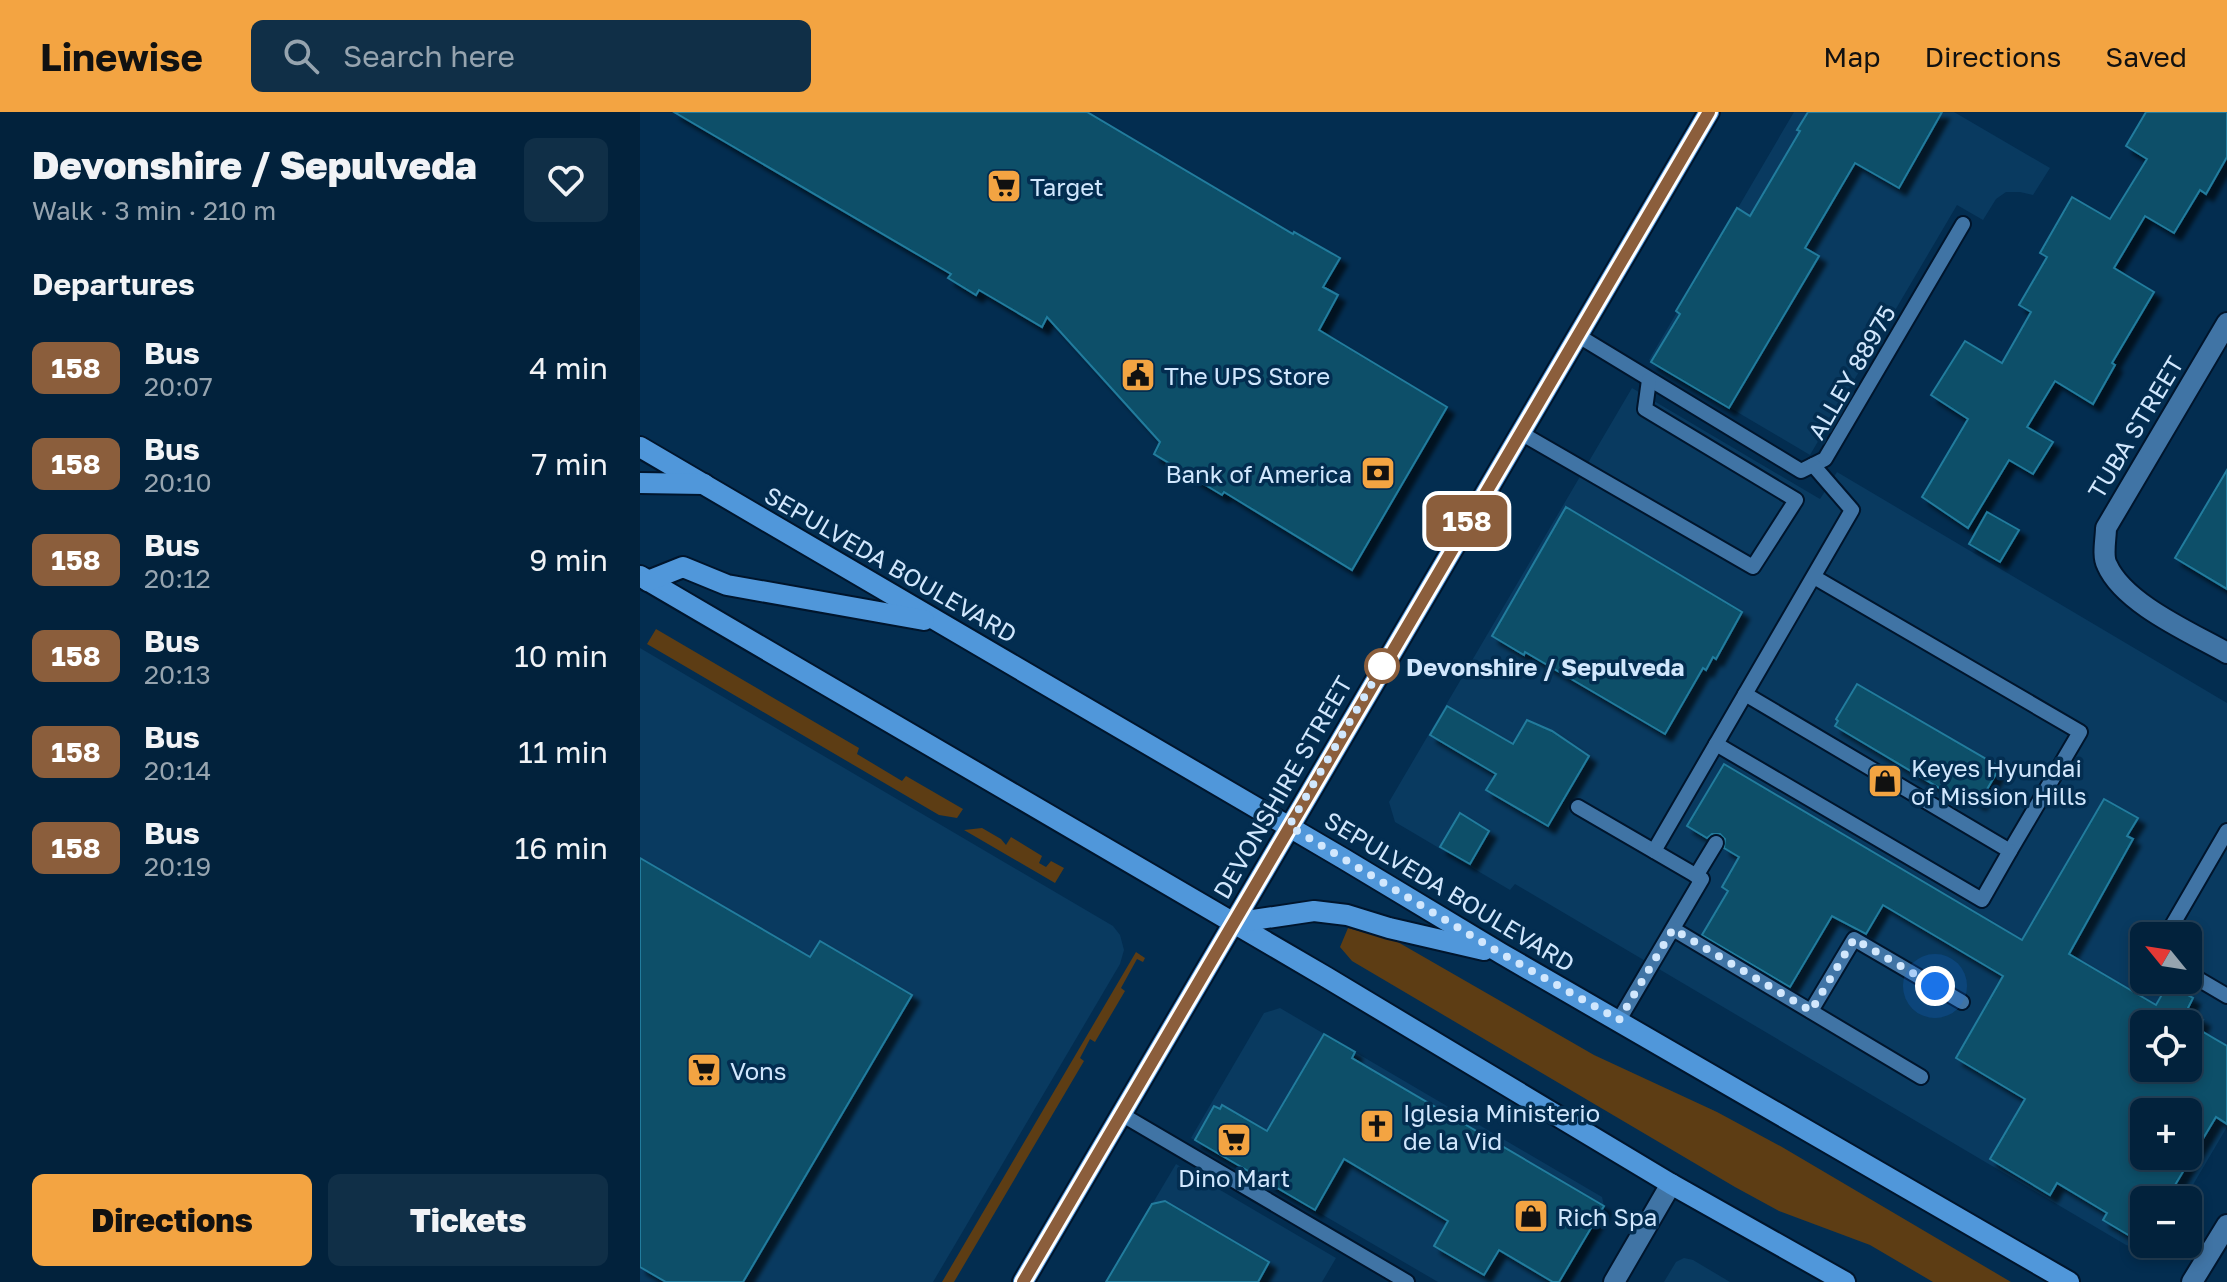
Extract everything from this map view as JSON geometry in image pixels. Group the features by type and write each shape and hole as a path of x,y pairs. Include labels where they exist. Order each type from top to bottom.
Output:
{"main road":[{"name":"DEVONSHIRE STREET","path":"1023,1282 1709,112"},
{"name":"SEPULVEDA BOULEVARD","path":"640,447 1502,954 2069,1282"},
{"path":"640,483 704,484"},
{"path":"644,578 683,567 727,585 940,623"},
{"path":"644,578 1671,1184 1845,1282"},
{"path":"1233,923 1314,911 1347,915 1502,954"}],"street":[{"name":"TUBA STREET","path":"2227,323 2106,528 2105,563 2122,586 2143,604 2227,653"},
{"path":"1614,1282 1671,1184"},
{"path":"2192,1282 2227,1225"}],"lane":[{"name":"ALLEY 88975","path":"1577,335 1801,471 1825,459 1963,224"},
{"path":"1519,432 1753,567 1796,500 1645,409 1649,380"},
{"path":"1654,851 1852,510 1813,465"},
{"path":"1716,744 1756,775 1982,900 2080,732 1814,577"},
{"path":"1745,694 2010,851"},
{"path":"1578,807 1702,879 1619,1020"},
{"path":"2174,922 2227,831"},
{"path":"1696,876 1716,843"},
{"path":"1673,929 1921,1077"},
{"path":"1811,1011 1854,939 1962,1002"},
{"path":"2202,981 2227,996"},
{"path":"1121,1114 1407,1282"}],"shaded area":[{"path":"1794,112 1954,112 2050,168 2033,195 2006,192 1996,199 1983,220 1957,205 1810,455 1649,360"},
{"path":"1632,388 1820,499 1837,472 2227,703 2227,1127 2202,1169 2202,1098 2130,1098 2130,1170 2202,1170 2192,1186 2130,1186 2130,1246 2126,1245 1515,884 1510,890 1395,822 1389,802"},
{"path":"656,629 859,748 857,754 902,781 906,776 963,809 957,818 939,815 647,644"},
{"path":"640,648 1113,926 1120,935 1124,950 1120,964 933,1282 640,1282"},
{"path":"982,828 1006,845 1011,837 1042,856 1039,863 1046,867 1051,861 1064,868 1055,883 964,830"},
{"path":"1348,928 1396,941 1594,1055 1717,1112 2011,1282 1933,1282 1870,1245 1779,1211 1352,961 1340,947"},
{"path":"1136,952 1145,958 1143,962 1137,959 1121,988 1125,991 1095,1042 1090,1039 1080,1058 1084,1061 954,1282 942,1282"},
{"path":"1280,1008 1602,1197 1604,1206 1559,1282 1438,1282 1191,1138 1264,1013"},
{"path":"1176,1164 1336,1258 1322,1282 1106,1282"},
{"path":"1684,1258 1730,1282 1664,1282 1676,1262"}],"building":[{"path":"674,112 1087,112 1293,234 1340,258 1323,287 1338,295 1319,330 1447,407 1352,570 1224,492 1222,495 1154,454 1160,442 1047,317 1042,327 979,290 976,295 948,278 951,274"},
{"path":"1808,112 1942,112 1899,188 1855,163 1805,248 1819,256 1729,408 1651,362 1680,314 1676,311 1737,208 1750,216"},
{"path":"2146,112 2227,112 2227,157 2206,194 2200,190 2174,233 2145,216 2114,268 2154,292 2112,363 2115,365 2093,404 2055,381 2027,427 2053,442 2033,474 2009,460 1968,528 1922,497 1968,419 1931,395 1965,341 2002,363 2031,312 2019,305 2047,257 2040,253 2072,197 2110,219 2147,159 2126,146"},
{"path":"2227,470 2227,589 2175,558"},
{"path":"1566,507 1742,612 1716,659 1713,657 1706,670 1703,668 1665,734 1492,636"},
{"path":"1987,512 2019,530 2000,562 1969,544"},
{"path":"1857,684 2000,767 1979,803 1962,792 1958,799 1835,726"},
{"path":"1447,706 1513,744 1527,720 1552,731 1589,756 1548,826 1486,790 1496,774 1430,735"},
{"path":"1724,764 2022,940 2104,799 2138,818 2127,836 2133,839 2069,954 2130,990 2130,994 2137,994 2156,1005 2162,994 2186,994 2193,998 2187,1010 2130,1010 2130,1082 2202,1082 2202,1031 2227,1046 2227,1124 2216,1117 2202,1140 2202,1098 2130,1098 2130,1170 2184,1170 2174,1186 2130,1186 2130,1236 2103,1220 2107,1213 2057,1183 2050,1195 1990,1159 2025,1099 1956,1058 2003,976 1883,905 1866,934 1832,916 1790,987 1702,935 1728,891 1722,887 1739,857 1724,848 1725,839 1720,834 1707,838 1687,826"},
{"path":"1460,813 1489,831 1470,864 1440,847"},
{"path":"640,858 810,957 820,941 912,995 743,1282 666,1282 640,1267"},
{"path":"1324,1034 1355,1052 1352,1058 1604,1206 1559,1282 1553,1282 1499,1250 1484,1275 1434,1246 1448,1221 1344,1159 1315,1210 1195,1140 1214,1106 1220,1109 1222,1105 1267,1131"},
{"path":"1165,1201 1269,1262 1258,1282 1106,1282 1152,1204"}],"bus line":[{"name":"158","path":"1023,1282 1434,576 1709,112"}],"place":[{"name":"Target","path":"1004,186"},
{"name":"The UPS Store","path":"1138,375"},
{"name":"Bank of America","path":"1378,473"},
{"name":"Devonshire / Sepulveda","path":"1382,666"},
{"name":"Keyes Hyundai of Mission Hills","path":"1885,781"},
{"name":"Vons","path":"704,1070"},
{"name":"Iglesia Ministerio de la Vid","path":"1377,1126"},
{"name":"Dino Mart","path":"1234,1140"},
{"name":"Rich Spa","path":"1531,1216"}],"route":[{"path":"1382,666 1384,663 1289,826 1502,954 1619,1020 1673,929 1811,1011 1854,939 1935,986"}]}
